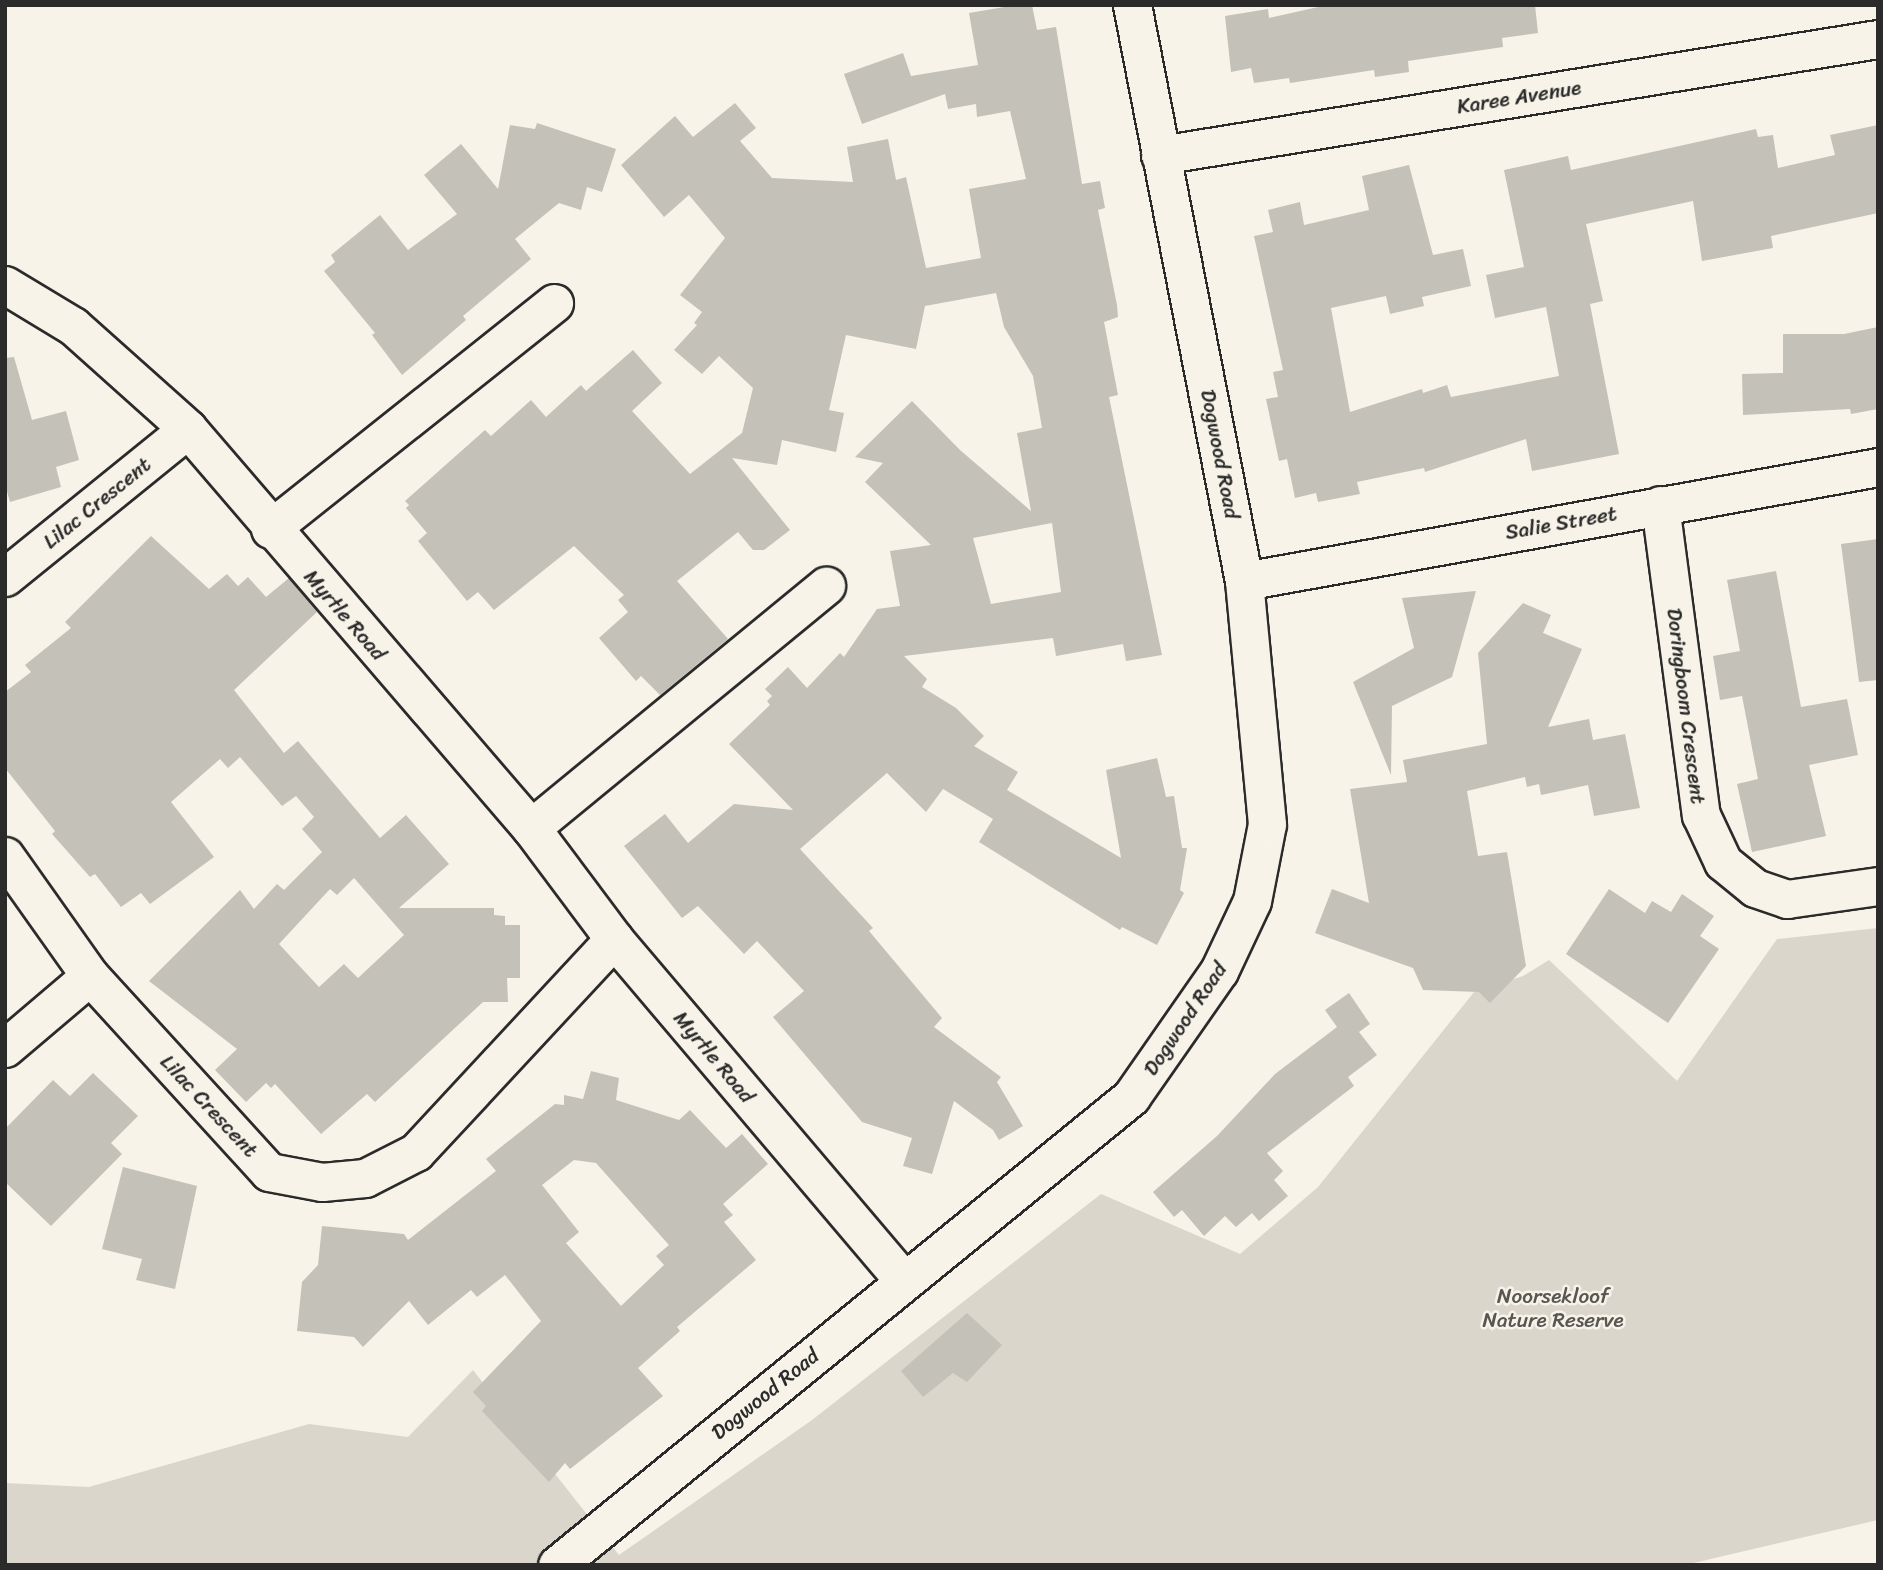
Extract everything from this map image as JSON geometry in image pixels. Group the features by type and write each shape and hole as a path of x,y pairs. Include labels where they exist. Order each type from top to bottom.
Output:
{"street":[{"name":"Dogwood Road","path":"557,1565 1131,1097 1219,971 1252,901 1267,824 1244,581 1132,5"},
{"name":"Karee Avenue","path":"1160,155 1878,39"},
{"name":"Myrtle Road","path":"5,285 73,326 188,429 270,529 531,828 614,939 904,1280"},
{"path":"270,529 554,303"},
{"name":"Lilac Crescent","path":"5,577 188,429"},
{"name":"Salie Street","path":"1244,581 1878,467"},
{"name":"Doringboom Crescent","path":"1660,505 1700,815 1723,862 1755,888 1787,899 1878,886"},
{"path":"531,828 826,586"},
{"name":"Lilac Crescent","path":"5,856 90,976 269,1172 322,1182 365,1178 416,1152 614,939"},
{"path":"5,1048 90,976"}],"green space":[{"name":"Noorsekloof Nature Reserve","path":"1878,928 1878,1520 1685,1565 5,1565 5,1483 89,1487 309,1424 408,1437 473,1370 619,1555 812,1420 1101,1194 1240,1254 1318,1187 1474,992 1523,976 1549,960 1677,1081 1777,939"}],"building":[{"path":"1032,5 1037,30 1056,27 1082,184 1100,181 1105,208 1098,210 1118,317 1104,322 1118,395 1109,397 1162,655 1126,661 1123,644 1056,656 1053,638 904,656 927,679 922,687 956,708 984,736 974,746 1018,772 1007,790 1121,858 1106,770 1157,758 1166,797 1174,796 1182,848 1187,848 1180,890 1184,893 1157,945 1122,927 1120,930 979,842 993,819 943,789 926,812 887,773 800,849 873,928 869,931 942,1018 934,1027 1001,1077 997,1082 1023,1126 999,1140 993,1130 954,1101 932,1174 903,1166 912,1138 862,1122 773,1017 804,991 757,941 744,954 698,906 682,918 624,846 665,814 688,843 734,804 793,810 729,744 770,705 767,701 772,696 765,689 788,667 807,688 840,653 844,657 877,609 900,606 890,551 931,545 865,482 883,463 855,457 912,401 960,450 1031,511 1017,433 1042,428 1033,376 1004,327 996,293 925,306 916,349 846,335 829,410 844,413 836,452 782,440 777,465 732,458 790,530 764,550 753,550 738,532 677,581 728,639 660,695 641,676 636,681 599,638 628,612 618,600 624,595 574,546 494,610 478,592 467,601 418,541 427,533 406,508 409,505 405,501 485,430 491,436 531,400 546,417 581,385 586,391 633,350 662,383 632,411 690,474 742,433 753,388 719,356 702,374 674,350 697,325 694,323 702,312 680,295 725,238 689,195 664,217 621,165 675,116 693,137 735,103 756,128 740,141 772,178 853,182 847,147 888,139 896,180 906,177 926,268 981,258 969,189 1026,179 1010,111 977,117 976,104 948,109 945,94 862,124 844,74 903,53 911,76 978,65 969,13","holes":["1052,523 1061,592 991,604 973,538"]},
{"path":"1327,5 1535,5 1538,33 1502,38 1503,47 1408,61 1409,72 1375,77 1374,70 1290,83 1289,78 1254,83 1251,68 1231,72 1225,16 1268,9 1269,18"},
{"path":"537,123 616,149 602,192 587,187 581,210 559,203 515,239 531,259 463,316 466,320 402,375 372,335 375,333 324,271 335,262 331,255 380,215 408,250 457,214 424,175 461,144 498,189 510,125 535,129"},
{"path":"1878,125 1878,213 1771,236 1773,248 1702,261 1693,201 1586,224 1603,301 1590,304 1619,454 1532,471 1526,439 1425,472 1424,468 1357,482 1360,494 1318,502 1316,493 1295,498 1287,459 1279,461 1266,399 1278,397 1273,372 1283,370 1254,236 1273,232 1268,210 1300,202 1304,225 1369,210 1362,176 1409,165 1433,255 1463,249 1471,286 1422,297 1424,306 1390,314 1386,296 1331,308 1350,412 1422,389 1423,393 1447,385 1451,397 1559,376 1546,307 1495,318 1486,275 1524,267 1504,170 1568,156 1571,170 1756,129 1758,137 1773,135 1778,168 1835,155 1830,135"},
{"path":"1878,327 1878,409 1851,414 1850,409 1743,415 1742,374 1783,373 1783,334 1844,334"},
{"path":"14,357 32,420 66,411 79,460 56,467 61,487 10,502 5,484 5,358"},
{"path":"151,536 209,589 227,574 238,586 248,577 266,597 289,578 317,612 234,690 284,753 298,741 380,838 406,815 449,864 399,908 494,908 494,915 505,916 505,925 520,925 520,978 507,978 508,1002 483,1002 375,1102 367,1094 321,1134 275,1084 271,1088 266,1083 246,1102 215,1070 237,1049 149,981 240,890 254,909 277,884 284,890 322,852 302,829 314,817 296,796 282,806 240,757 228,768 220,759 171,802 214,857 150,904 141,893 121,907 95,874 90,877 52,834 55,831 5,768 5,692 31,672 25,665 71,628 65,622","holes":["354,878 404,935 358,978 344,964 319,987 279,944 330,889 337,895"]},
{"path":"1878,539 1878,680 1859,682 1841,544"},
{"path":"1776,571 1801,707 1847,699 1858,755 1809,765 1826,836 1752,852 1737,784 1758,779 1742,696 1720,700 1713,656 1740,651 1727,580"},
{"path":"1476,591 1452,677 1392,706 1391,775 1353,682 1414,648 1402,598"},
{"path":"1523,603 1551,615 1543,633 1582,649 1548,727 1589,719 1593,740 1625,734 1640,808 1594,816 1588,785 1541,795 1539,784 1527,787 1525,777 1467,791 1478,856 1507,852 1526,966 1490,1003 1479,992 1423,990 1413,968 1315,933 1332,889 1369,903 1350,789 1407,782 1403,760 1487,744 1478,653"},
{"path":"1609,889 1645,913 1652,901 1671,912 1682,894 1714,916 1700,936 1719,949 1668,1023 1566,954"},
{"path":"1349,993 1370,1024 1359,1032 1377,1055 1348,1077 1354,1086 1267,1153 1283,1171 1274,1180 1288,1196 1259,1221 1252,1213 1236,1227 1225,1216 1204,1236 1182,1210 1174,1217 1153,1192 1217,1136 1275,1074 1337,1027 1325,1010"},
{"path":"591,1071 619,1078 616,1100 679,1120 690,1110 726,1148 742,1134 768,1164 723,1204 733,1215 724,1222 756,1260 677,1327 680,1331 638,1368 663,1396 570,1469 565,1463 549,1482 482,1411 486,1406 473,1392 541,1321 505,1275 477,1297 471,1290 428,1325 409,1301 363,1347 354,1337 297,1331 302,1282 318,1265 322,1226 404,1234 408,1240 496,1171 486,1159 555,1104 564,1105 564,1095 583,1099","holes":["574,1160 596,1163 669,1245 656,1256 664,1265 621,1306 566,1243 579,1232 542,1185"]},
{"path":"93,1073 138,1116 111,1143 122,1154 51,1226 5,1182 5,1129 53,1080 70,1096"},
{"path":"123,1167 197,1186 175,1289 136,1280 142,1259 102,1249"},
{"path":"967,1313 1002,1345 967,1382 953,1373 923,1397 901,1371"}]}
